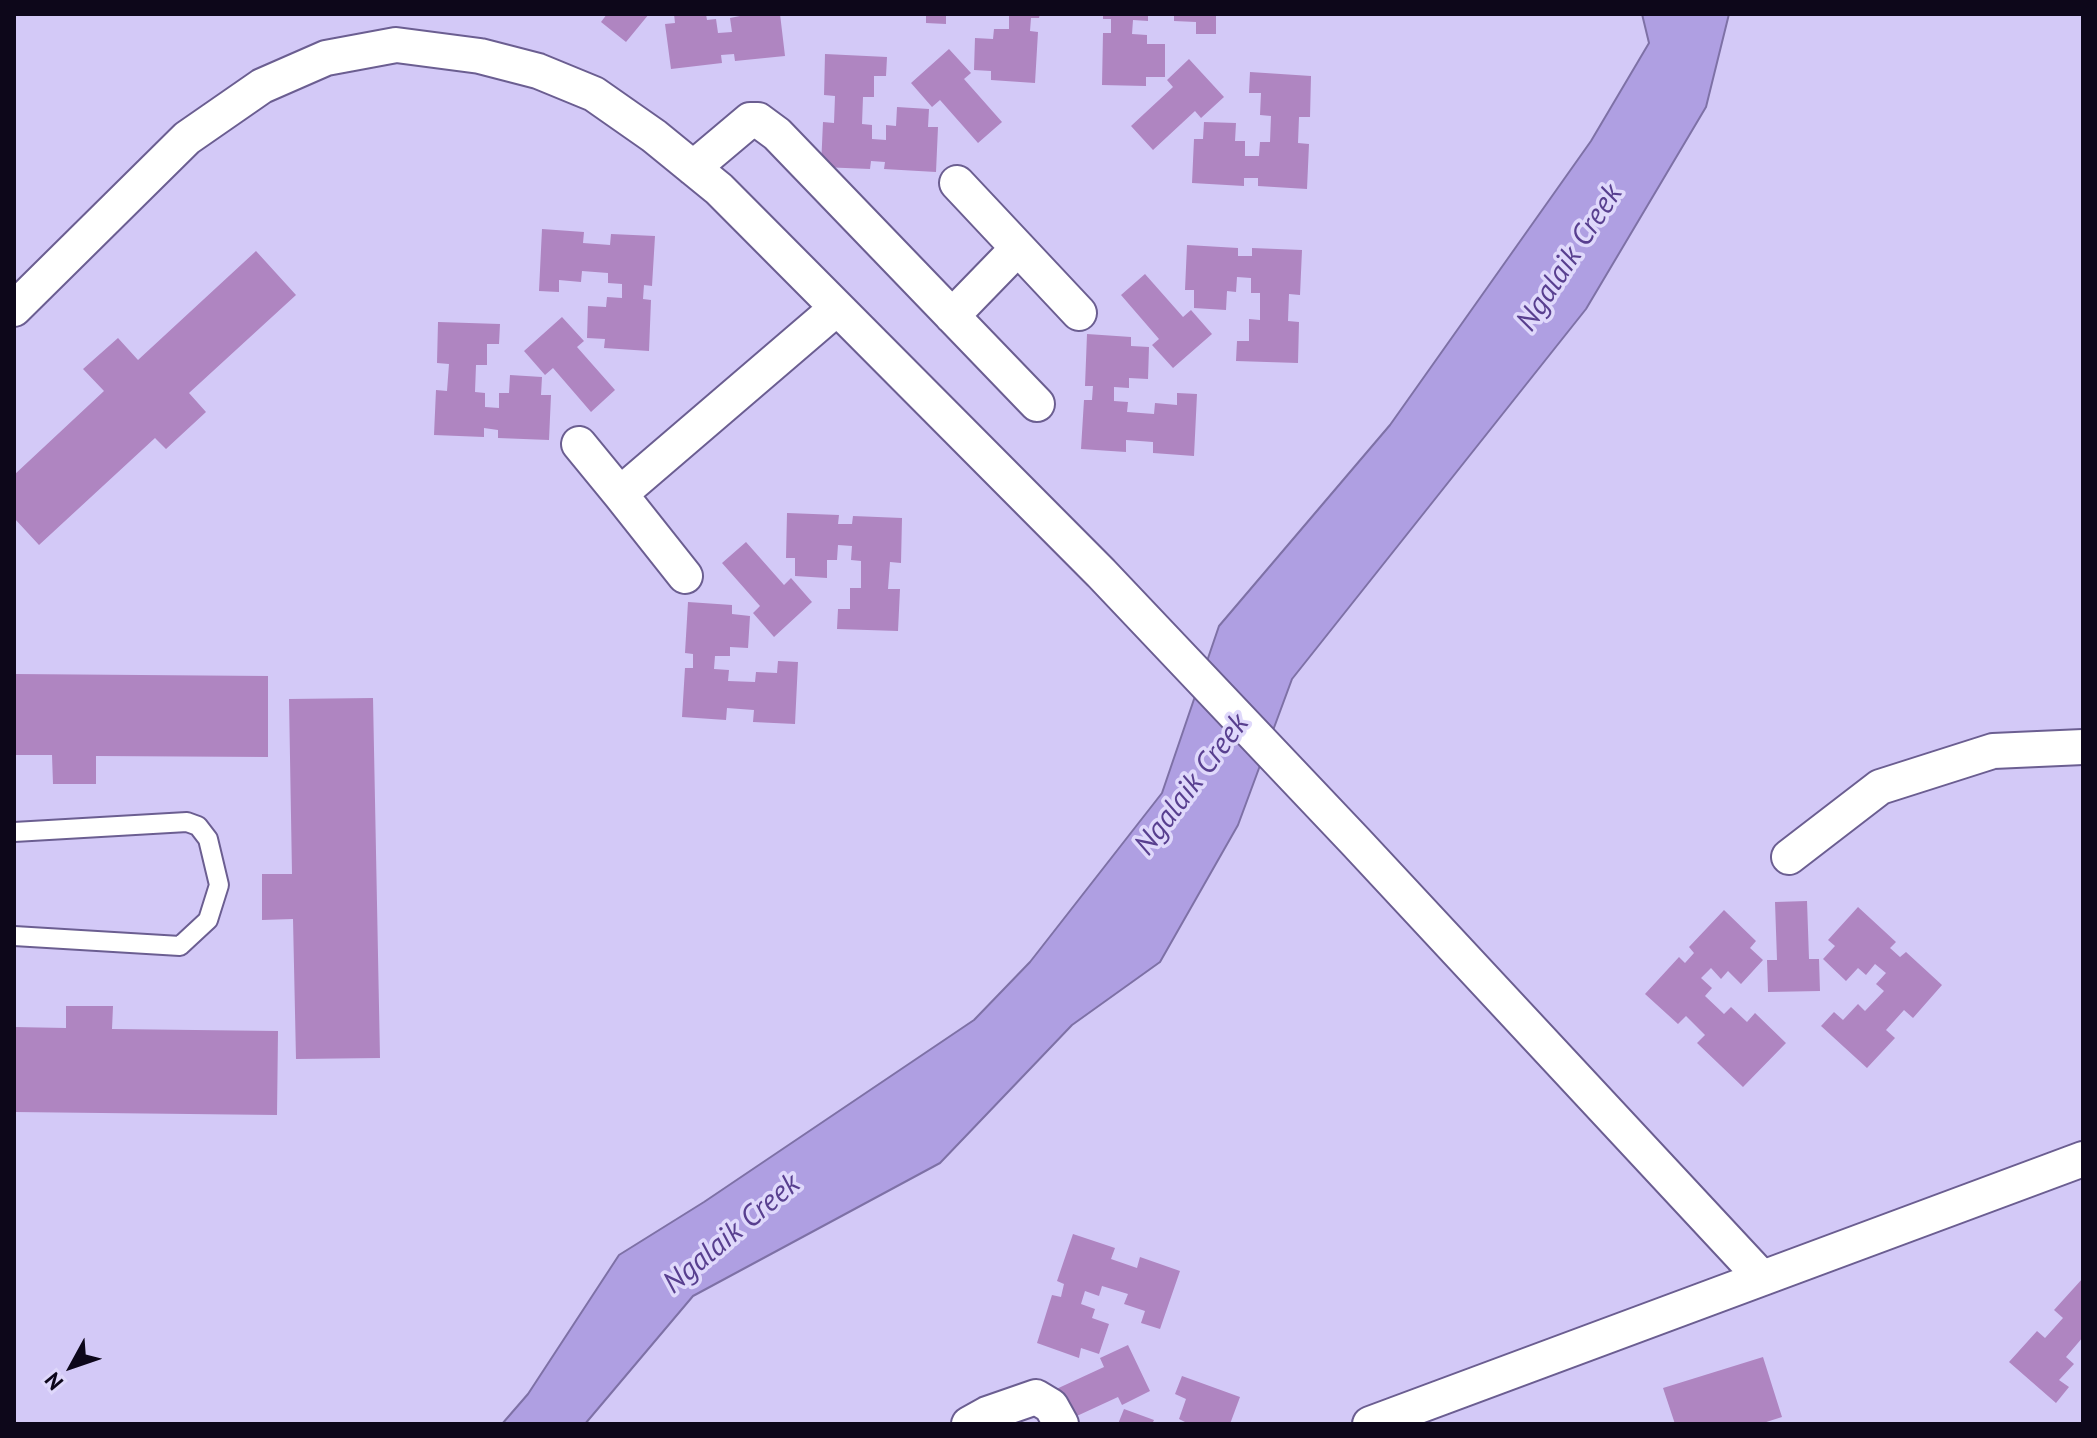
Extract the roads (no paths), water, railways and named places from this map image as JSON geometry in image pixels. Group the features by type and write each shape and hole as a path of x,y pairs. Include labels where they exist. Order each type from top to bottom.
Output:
{"street":[{"path":"14,309 187,138 262,86 326,58 396,45 480,56 538,71 594,94 654,136 719,189 1101,573 1762,1278"},
{"path":"693,168 750,120 758,120 777,134 1037,404"},
{"path":"957,183 1079,313"},
{"path":"952,316 1018,248"},
{"path":"620,494 837,308"},
{"path":"579,444 685,576"},
{"path":"1789,857 1880,787 1993,751 2083,747"},
{"path":"1370,1424 2083,1159"},
{"path":"969,1424 987,1414 1036,1397 1051,1406 1061,1424"}],"lane":[{"path":"14,832 187,822 198,826 208,839 219,885 208,920 180,946 14,936"}],"water":[{"name":"Ngalaik Creek","path":"1642,14 1729,14 1706,107 1586,309 1292,679 1238,825 1160,962 1072,1025 940,1163 693,1296 585,1424 502,1424 528,1394 619,1255 704,1202 974,1020 1030,962 1162,793 1219,626 1390,425 1591,141 1649,43"}]}
